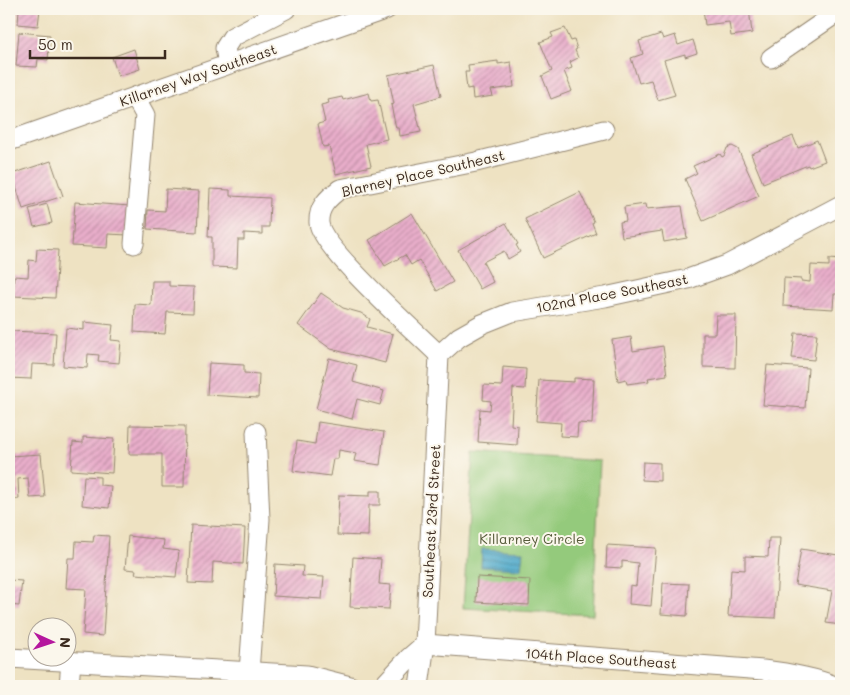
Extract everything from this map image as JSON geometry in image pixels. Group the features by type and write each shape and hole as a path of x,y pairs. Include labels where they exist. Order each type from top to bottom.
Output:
{"street":[{"path":"228,64 225,48 232,37 286,9"},
{"name":"Killarney Way Southeast","path":"9,141 387,9"},
{"path":"771,58 841,10"},
{"path":"134,244 145,116 135,97"},
{"name":"Blarney Place Southeast","path":"439,355 340,258 324,235 319,224 320,211 329,197 340,189 476,162 604,130"},
{"name":"102nd Place Southeast","path":"439,355 459,337 482,324 512,312 605,297 704,274 727,265 841,205"},
{"name":"Southeast 23rd Street","path":"419,686 425,644 439,355"},
{"path":"248,672 260,519 256,432"},
{"path":"383,686 425,644"},
{"name":"104th Place Southeast","path":"425,644 763,670 791,674 835,686"},
{"path":"9,658 28,659"},
{"path":"78,661 307,675 350,686"},
{"path":"69,686 70,668"}],"green space":[{"name":"Killarney Circle","path":"473,452 600,461 593,615 463,608"}],"water":[{"path":"482,549 523,551 521,569 481,567"}],"building":[{"path":"19,9 40,9 38,26 18,24"},
{"path":"703,9 749,9 752,33 731,36 729,22 705,25"},
{"path":"565,28 571,41 574,40 578,58 570,62 572,68 564,71 572,91 551,99 542,76 552,71 540,42 553,37 551,33"},
{"path":"19,32 50,35 48,60 38,59 37,67 16,66"},
{"path":"661,34 663,39 675,35 678,45 693,40 697,53 685,57 685,54 664,60 675,95 658,100 651,80 639,83 631,58 643,54 639,41"},
{"path":"134,49 140,69 118,76 112,57"},
{"path":"498,61 498,64 511,62 514,87 491,90 493,96 473,99 472,88 467,89 465,72 469,72 468,65"},
{"path":"434,65 441,96 414,104 421,132 400,136 399,128 396,128 391,105 394,104 388,75"},
{"path":"369,93 371,101 378,100 387,139 366,144 371,166 336,174 329,146 323,147 318,124 325,122 321,105 329,103 328,100 342,97 343,100"},
{"path":"793,136 798,148 817,140 825,161 809,167 808,165 763,183 751,154"},
{"path":"732,146 738,149 759,196 703,221 685,179 697,173 693,166 720,154 722,157 724,156 727,148"},
{"path":"51,161 63,196 23,209 12,174"},
{"path":"166,189 199,191 197,232 147,229 148,210 165,211"},
{"path":"210,189 230,190 230,196 270,198 269,227 262,227 262,234 244,233 244,240 238,240 237,268 212,267 212,237 208,237"},
{"path":"580,192 594,222 592,223 596,233 543,258 525,219"},
{"path":"75,202 130,206 128,235 108,234 107,248 72,246"},
{"path":"47,204 52,223 34,227 29,209"},
{"path":"645,204 646,209 682,206 687,238 664,242 662,231 622,237 620,222 626,221 624,207"},
{"path":"412,213 453,282 437,291 419,260 411,265 405,255 385,266 369,240"},
{"path":"506,223 518,244 516,245 520,252 508,259 504,251 483,262 493,282 480,289 458,250"},
{"path":"37,249 58,250 55,298 13,296 14,276 28,277 29,260 36,261"},
{"path":"829,259 841,260 841,294 834,294 833,309 783,306 784,278 801,279 801,281 810,282 811,265 829,266"},
{"path":"152,281 169,281 169,286 194,287 193,313 167,312 165,334 134,332 135,304 151,305"},
{"path":"321,293 343,308 361,313 370,319 367,327 393,334 385,363 331,349 298,325"},
{"path":"716,315 736,315 735,368 703,367 703,334 715,334"},
{"path":"84,322 113,325 111,340 121,341 119,363 98,361 99,355 88,354 87,368 63,366 66,328 84,330"},
{"path":"11,331 56,333 54,365 32,364 31,379 9,378"},
{"path":"795,333 817,334 814,360 792,358"},
{"path":"631,337 633,351 663,346 667,375 648,378 649,381 627,384 626,379 618,381 612,340"},
{"path":"329,358 357,365 353,382 384,391 380,405 357,399 352,419 316,409"},
{"path":"209,363 244,365 244,373 259,374 258,398 207,395"},
{"path":"767,365 808,368 805,408 763,405"},
{"path":"503,367 526,369 525,389 513,388 511,425 518,426 517,445 478,442 480,409 490,410 491,401 483,400 484,385 502,386"},
{"path":"574,378 594,379 592,424 578,423 577,437 560,436 561,423 536,421 539,380 574,382"},
{"path":"318,422 384,432 380,465 354,461 356,453 339,450 338,459 333,459 330,476 293,471 297,441 315,444"},
{"path":"130,425 185,426 184,487 162,487 162,454 129,454"},
{"path":"83,437 114,439 112,473 71,470 73,442 83,443"},
{"path":"41,454 45,497 30,498 28,478 18,479 19,499 9,500 9,456"},
{"path":"643,462 660,463 660,481 642,480"},
{"path":"84,476 100,477 100,485 111,486 109,508 82,505"},
{"path":"370,491 380,491 380,505 369,505 368,536 337,535 339,495 370,496"},
{"path":"191,525 245,528 243,564 213,562 212,584 188,583"},
{"path":"94,535 109,536 103,636 83,634 86,589 66,588 68,558 75,558 76,541 93,542"},
{"path":"128,536 164,540 163,549 179,551 176,577 135,574 136,570 125,569"},
{"path":"769,538 780,538 775,618 728,616 731,569 745,570 745,556 768,557"},
{"path":"607,545 656,548 651,606 629,604 630,585 636,586 638,563 622,561 622,568 606,567"},
{"path":"839,547 841,547 841,625 826,623 832,591 795,585 801,549 838,555"},
{"path":"353,557 381,559 379,584 391,585 389,609 350,607"},
{"path":"275,564 303,566 302,576 324,577 322,599 273,596"},
{"path":"477,577 530,580 529,605 476,602"},
{"path":"9,580 22,581 19,606 9,605"},
{"path":"663,583 689,584 687,616 661,614"}]}
